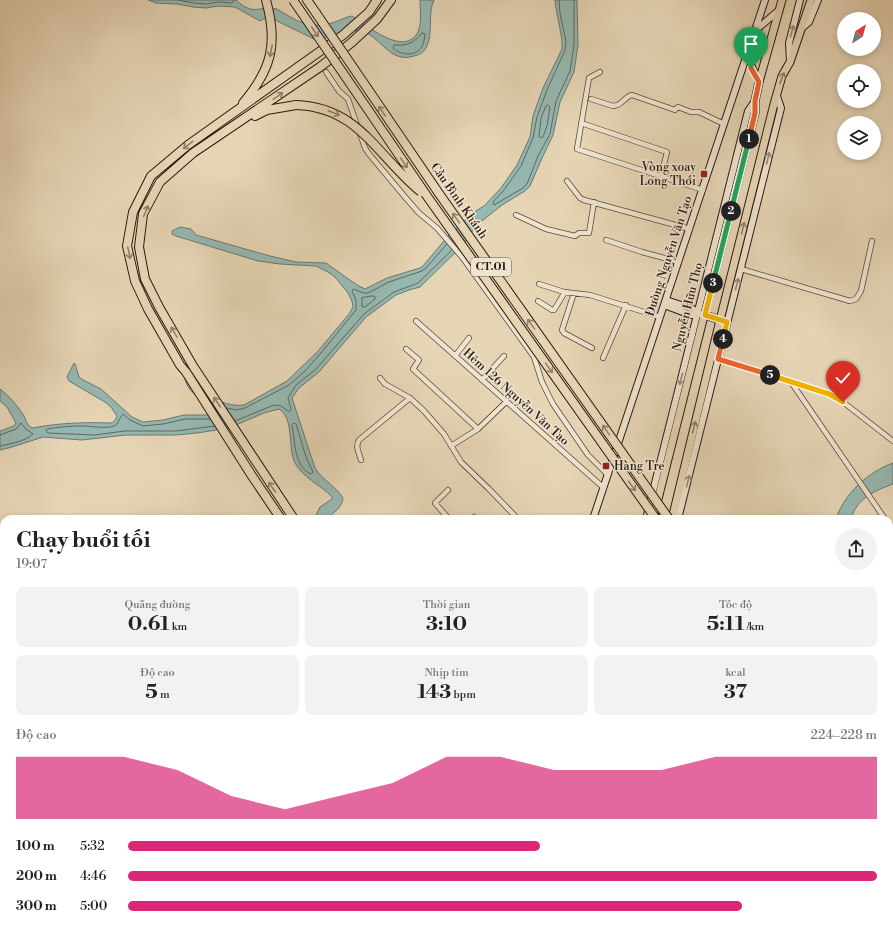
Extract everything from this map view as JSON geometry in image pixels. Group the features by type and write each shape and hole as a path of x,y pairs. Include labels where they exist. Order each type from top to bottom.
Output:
{"highway":[{"path":"220,123 243,103 251,93 263,74 269,59 273,32 271,16 266,0"},
{"name":"CT.01","path":"293,0 429,199"},
{"name":"CT.01","path":"307,0 316,13"},
{"path":"310,0 316,13"},
{"path":"278,515 180,365 148,309 135,281 127,246 133,212 151,176 188,145 343,35 369,12 377,0"},
{"path":"291,515 193,366 145,279 138,247 143,214 160,182 193,154 320,67 351,43 377,19 391,0"},
{"name":"Cầu Bình Khánh","path":"316,13 440,195 667,515"},
{"path":"234,126 267,110 296,105 319,108 339,115 352,123 366,136 408,182 429,199"},
{"name":"Cầu Bình Khánh","path":"429,199 652,515"}],"main road":[{"name":"Đường Nguyễn Văn Tạo","path":"594,515 766,0"},
{"name":"Nguyễn Hữu Thọ","path":"647,515 701,314 726,234 755,113 755,101 759,82 782,0"},
{"path":"790,62 789,43 800,0"},
{"path":"679,515 718,359 723,321 776,96 782,76 790,62 811,0"},
{"path":"800,29 809,22 818,0"},
{"path":"755,31 778,11"},
{"path":"747,56 759,82"},
{"path":"743,68 747,66 751,68 759,82"},
{"path":"671,515 703,389 723,321 741,269 781,108 776,96"},
{"path":"665,303 691,315 701,314 723,321"},
{"name":"Nguyễn Hữu Thọ","path":"656,515 701,314"}],"street":[{"path":"326,72 339,91 348,99 369,154 419,213 437,228 462,257 534,357 542,382 553,404 588,455 607,474"},
{"path":"600,72 590,78 577,149 703,190"},
{"path":"591,99 616,106 621,104 629,96 632,96 675,110 678,107 691,112 699,112 724,124"},
{"path":"581,123 667,152 661,176"},
{"path":"567,181 580,198 690,229"},
{"path":"516,215 546,229 574,236 579,233 589,233 594,202"},
{"path":"606,240 679,262"},
{"path":"741,269 850,301 856,299 861,291 872,240"},
{"path":"539,284 565,292 590,295 626,305 660,317"},
{"path":"538,301 554,310 565,292"},
{"path":"574,293 562,330 564,333 592,348"},
{"path":"603,358 626,305"},
{"name":"Hẻm 126 Nguyễn Văn Tạo","path":"416,321 604,488"},
{"path":"455,356 469,338"},
{"path":"406,349 419,360 413,369 478,429"},
{"path":"482,380 504,356"},
{"path":"718,359 829,394 843,402 893,441"},
{"path":"380,378 385,384 410,398 435,423 452,446 461,462 489,488 514,515"},
{"path":"791,381 882,515"},
{"path":"362,460 357,449 359,440 410,398"},
{"path":"452,446 478,429 506,402"},
{"path":"445,515 438,507 436,502 448,490"}],"water":[{"path":"148,0 236,0 247,8 277,9 296,20 309,25 324,25 352,16 385,37 395,41 404,42 412,39 418,32 420,20 420,0 434,0 431,11 430,37 426,48 419,54 406,57 398,56 392,53 369,34 362,31 357,30 345,32 314,39 271,18 265,18 260,21 235,7 193,7 177,4 156,3"},
{"path":"555,0 577,0 578,45 574,72 560,102 553,135 530,186 482,221 473,230 463,245 420,287 396,295 366,317 319,372 299,388 292,398 315,468 343,498 339,507 331,515 316,515 320,507 332,499 332,497 297,467 292,455 289,425 284,413 279,409 264,413 229,428 197,433 176,435 126,435 82,440 43,437 0,450 0,431 14,426 16,423 7,407 0,401 0,389 15,403 28,425 32,428 72,423 112,423 116,419 117,416 111,407 105,402 69,381 67,377 74,363 79,377 101,389 132,417 143,422 163,420 184,415 220,415 221,413 215,408 192,392 185,380 184,372 196,385 210,396 226,404 235,405 244,405 287,381 318,351 349,314 353,307 348,293 335,277 316,266 258,261 176,236 172,234 172,231 180,227 191,229 196,235 270,256 296,262 326,263 365,289 387,278 420,268 448,236 474,212 484,206 501,188 517,165 530,137 533,116 543,88 562,49"},
{"path":"893,463 893,484 879,489 867,496 857,506 853,515 838,515 845,501 858,485 866,478"}],"place":[{"name":"Vòng xoay Long Thới","path":"704,174"},
{"name":"Hàng Tre","path":"606,466"}],"route":[{"path":"751,68 759,82 755,101 755,113 705,315 727,322 718,359 809,387 829,394 843,402"}]}
